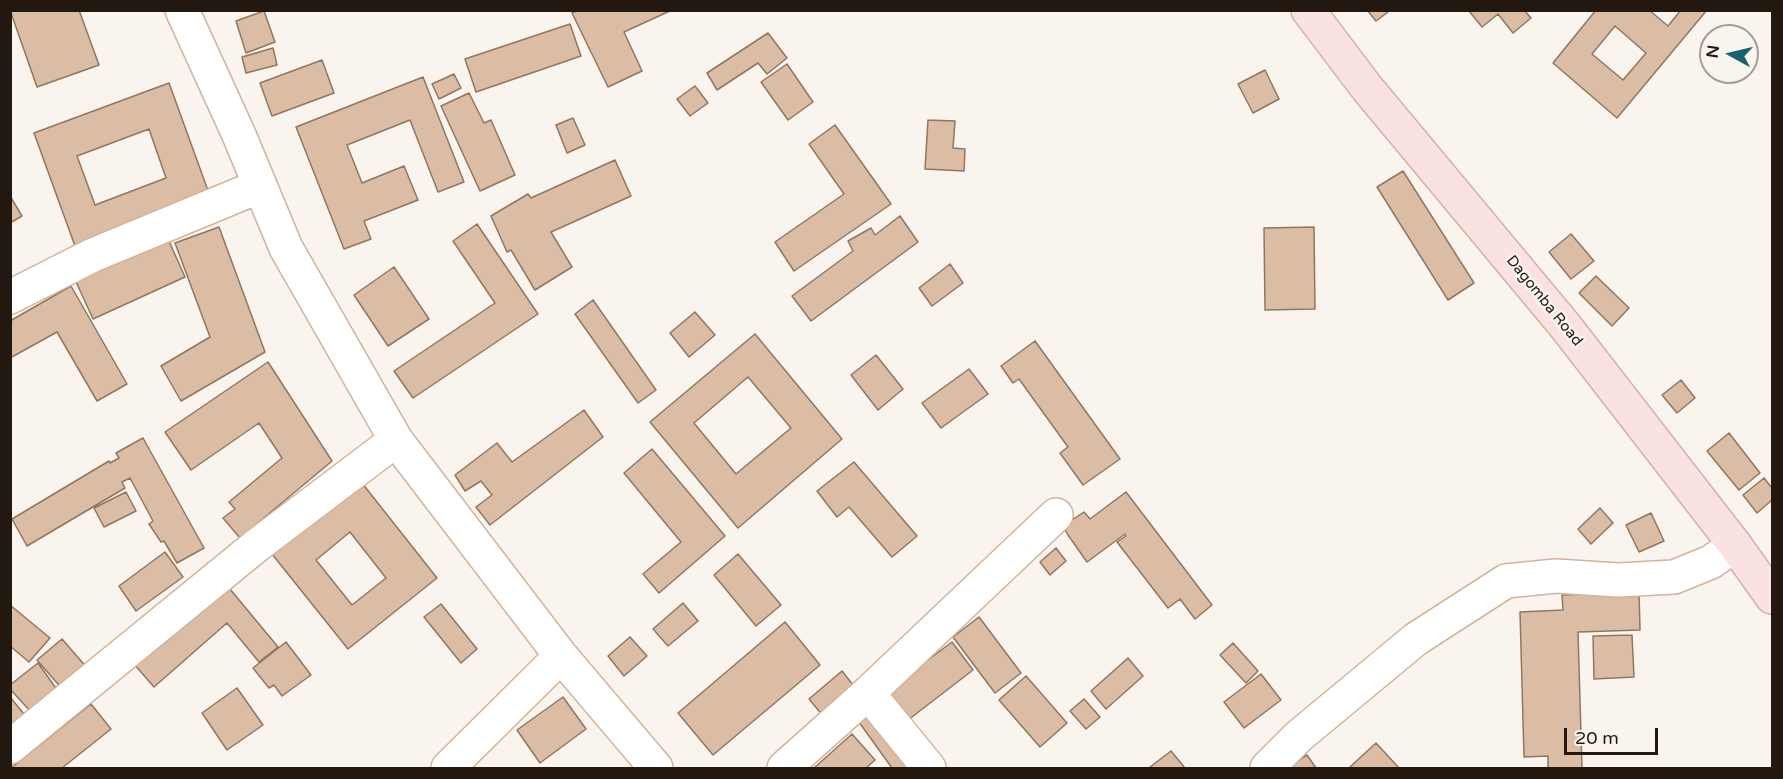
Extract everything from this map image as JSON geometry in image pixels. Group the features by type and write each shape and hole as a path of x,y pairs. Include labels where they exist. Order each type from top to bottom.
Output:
{"street":[{"path":"182,10 286,248 396,440 561,656 656,768"},
{"name":"Dagomba Road","path":"1308,10 1367,88 1566,327 1773,597"},
{"path":"10,297 93,255 260,186"},
{"path":"10,747 256,546 396,440"},
{"path":"784,768 868,693 1056,515"},
{"path":"1267,768 1299,736 1416,639 1506,581 1556,576 1618,580 1674,577 1711,562 1735,546"},
{"path":"448,768 561,656"},
{"path":"868,693 929,768"}],"building":[{"path":"10,10 79,10 99,65 37,87"},
{"path":"578,10 672,10 624,32 642,71 608,87 572,13"},
{"path":"1367,10 1388,10 1388,12 1376,21"},
{"path":"1470,10 1524,10 1531,18 1513,33 1498,14 1482,27"},
{"path":"1596,10 1649,10 1668,26 1681,10 1707,10 1617,118 1553,63","holes":["1615,26 1646,53 1623,80 1592,54"]},
{"path":"264,11 275,42 246,53 236,21"},
{"path":"570,24 581,56 476,92 465,59"},
{"path":"768,33 787,58 767,74 758,63 717,90 707,73"},
{"path":"273,48 277,65 246,73 242,57"},
{"path":"322,60 334,93 272,116 260,83"},
{"path":"787,64 813,102 788,120 761,82"},
{"path":"1265,70 1279,99 1253,113 1238,84"},
{"path":"454,74 461,88 439,99 432,84"},
{"path":"423,77 464,182 438,192 410,120 347,145 362,183 404,166 418,200 364,221 371,239 344,249 296,127"},
{"path":"169,83 210,196 75,246 34,133","holes":["149,129 166,178 95,205 77,156"]},
{"path":"695,86 708,103 690,116 677,99"},
{"path":"469,93 484,123 491,120 515,175 480,191 441,106"},
{"path":"573,118 585,145 567,153 556,125"},
{"path":"928,120 955,121 953,148 965,149 964,171 925,169"},
{"path":"835,125 891,204 794,271 775,242 844,194 809,144"},
{"path":"615,160 631,196 551,232 572,267 535,290 511,250 507,252 491,216 528,194 531,198"},
{"path":"1403,171 1474,283 1448,300 1377,187"},
{"path":"10,196 22,216 10,223"},
{"path":"900,216 918,242 811,321 792,296 853,251 848,241 871,228 875,235"},
{"path":"477,224 538,314 413,398 394,371 495,303 453,241"},
{"path":"219,227 265,352 181,401 161,366 210,337 175,243"},
{"path":"1314,227 1315,309 1265,310 1264,228"},
{"path":"164,230 185,277 93,319 72,273"},
{"path":"1571,234 1594,261 1571,279 1549,252"},
{"path":"950,264 963,283 932,306 919,288"},
{"path":"394,267 429,319 388,346 354,295"},
{"path":"1596,276 1629,308 1612,326 1579,293"},
{"path":"71,286 127,384 97,401 57,332 10,358 10,321"},
{"path":"593,300 656,390 638,403 575,314"},
{"path":"695,312 715,335 689,357 670,333"},
{"path":"755,334 842,439 738,528 650,422","holes":["748,377 791,428 736,474 694,423"]},
{"path":"1035,341 1120,459 1083,485 1060,453 1068,447 1019,379 1013,383 1001,366"},
{"path":"876,355 903,389 878,410 851,375"},
{"path":"268,362 332,461 240,538 223,518 235,509 229,502 282,458 259,423 191,470 165,432"},
{"path":"969,369 988,394 941,428 922,403"},
{"path":"1681,380 1695,398 1677,413 1662,395"},
{"path":"584,410 603,437 490,525 476,507 492,495 481,481 465,491 455,475 497,443 512,462"},
{"path":"1729,433 1760,473 1739,490 1707,451"},
{"path":"143,438 204,548 177,563 164,541 161,542 149,524 153,521 130,478 122,482 125,488 27,546 12,519 109,461 110,463 119,458 116,453"},
{"path":"652,449 725,536 659,593 643,574 681,542 624,473"},
{"path":"854,462 917,536 892,557 849,507 837,517 817,491"},
{"path":"1764,478 1772,488 1772,500 1757,513 1743,495"},
{"path":"362,483 437,578 348,649 272,554","holes":["350,532 386,578 352,605 316,560"]},
{"path":"126,492 136,511 104,527 94,508"},
{"path":"1126,492 1212,605 1195,619 1180,599 1168,608 1117,542 1126,536 1125,534 1087,562 1063,526 1084,512 1090,519"},
{"path":"1600,508 1613,523 1591,544 1578,529"},
{"path":"1651,513 1664,541 1639,552 1626,525"},
{"path":"1056,548 1066,561 1050,575 1040,562"},
{"path":"165,552 183,577 136,611 119,586"},
{"path":"738,554 781,605 756,626 714,575"},
{"path":"225,583 278,647 259,662 227,623 154,687 134,664"},
{"path":"1639,592 1640,630 1578,632 1582,768 1548,768 1548,756 1524,757 1520,612 1563,610 1562,595"},
{"path":"683,603 698,621 668,646 653,629"},
{"path":"441,604 477,649 461,663 424,617"},
{"path":"10,605 50,638 29,662 10,646"},
{"path":"979,617 1021,673 995,693 953,637"},
{"path":"785,622 820,665 713,755 678,713"},
{"path":"1632,635 1634,677 1594,679 1593,636"},
{"path":"630,637 647,656 624,676 608,656"},
{"path":"62,639 88,669 64,691 37,660"},
{"path":"286,642 311,675 282,696 274,685 269,688 253,668"},
{"path":"952,642 973,670 908,720 886,691"},
{"path":"1233,643 1258,671 1246,683 1220,655"},
{"path":"1128,658 1143,676 1106,709 1091,691"},
{"path":"38,663 58,691 33,714 10,689 10,685"},
{"path":"842,671 857,690 824,717 809,699"},
{"path":"1261,674 1281,700 1244,728 1224,702"},
{"path":"1026,676 1067,723 1040,747 999,700"},
{"path":"237,688 263,725 227,750 202,713"},
{"path":"10,697 24,714 10,726"},
{"path":"563,697 586,729 540,763 517,730"},
{"path":"1084,699 1100,717 1086,729 1070,711"},
{"path":"91,704 111,729 62,768 11,768"},
{"path":"875,704 921,768 892,768 856,718"},
{"path":"852,734 875,760 866,768 814,768"},
{"path":"1376,743 1399,768 1350,767"},
{"path":"1171,751 1185,768 1150,767"},
{"path":"1307,755 1316,768 1287,768"}]}
